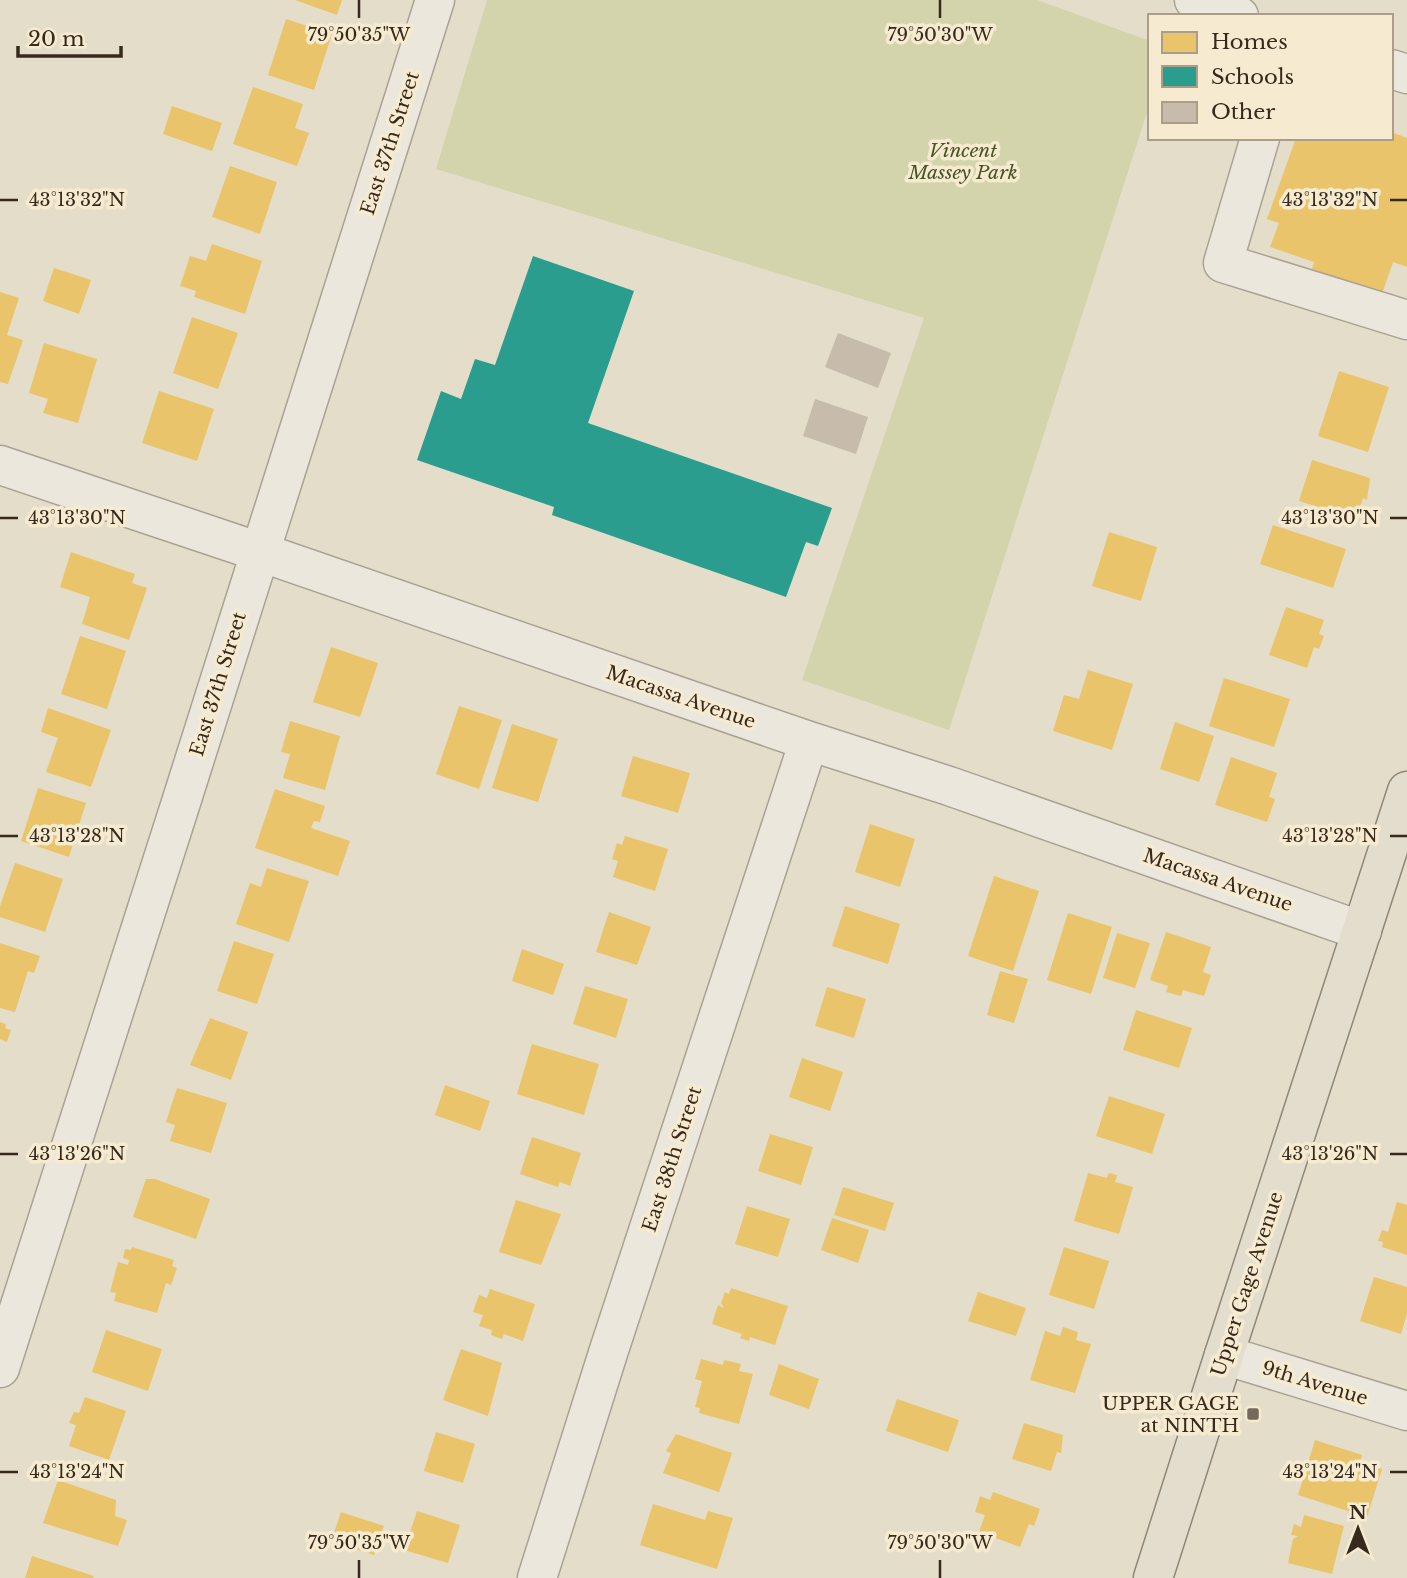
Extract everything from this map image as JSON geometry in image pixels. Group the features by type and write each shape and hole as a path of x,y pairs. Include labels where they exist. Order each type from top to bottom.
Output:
{"main road":[{"name":"Upper Gage Avenue","path":"1153,1578 1407,791"}],"street":[{"name":"East 37th Street","path":"0,1368 435,0"},
{"path":"1194,0 1233,14"},
{"path":"1259,140 1223,263 1407,320"},
{"name":"Macassa Avenue","path":"0,465 808,741 949,786 1362,931"},
{"name":"East 38th Street","path":"537,1578 808,741"},
{"name":"9th Avenue","path":"1224,1355 1407,1411"}],"green space":[{"name":"Vincent Massey Park","path":"487,0 1037,0 1148,40 1148,109 949,730 802,680 924,318 436,169"}],"building: Homes":[{"path":"295,0 342,0 337,15"},
{"path":"286,19 332,34 314,90 268,75"},
{"path":"253,87 303,104 295,128 309,133 297,166 233,144"},
{"path":"172,106 222,123 212,151 163,134"},
{"path":"1393,133 1407,138 1407,267 1393,262 1382,294 1312,269 1314,262 1270,247 1279,223 1267,219 1295,140 1393,140"},
{"path":"230,166 277,182 260,234 212,217"},
{"path":"212,244 262,261 245,314 194,297 196,291 180,286 190,256 206,261"},
{"path":"54,268 91,280 79,314 43,301"},
{"path":"0,292 19,298 7,335 23,340 8,384 0,382"},
{"path":"192,317 238,333 218,389 173,373"},
{"path":"44,343 97,359 78,423 43,413 48,399 29,393"},
{"path":"1339,371 1389,387 1368,452 1318,436"},
{"path":"159,391 214,409 197,461 142,443"},
{"path":"1312,460 1370,478 1367,500 1363,498 1356,519 1299,501"},
{"path":"1273,525 1346,549 1333,588 1260,564"},
{"path":"1109,532 1157,547 1141,601 1092,586"},
{"path":"71,552 135,574 132,583 147,588 129,640 82,624 90,597 60,587"},
{"path":"1286,607 1324,620 1319,634 1324,636 1319,649 1314,647 1307,668 1269,655"},
{"path":"80,636 126,651 107,709 61,694"},
{"path":"331,647 378,663 360,717 313,702"},
{"path":"1088,670 1133,684 1112,750 1053,731 1064,695 1079,699"},
{"path":"1224,678 1290,699 1274,747 1209,726"},
{"path":"459,706 502,720 479,789 436,774"},
{"path":"48,708 111,730 91,787 46,772 58,738 41,732"},
{"path":"290,721 340,736 325,790 283,778 290,754 281,752"},
{"path":"1175,722 1214,736 1199,782 1160,769"},
{"path":"512,724 558,739 538,802 492,788"},
{"path":"633,756 690,773 678,813 621,796"},
{"path":"1231,757 1277,773 1269,797 1275,799 1267,822 1215,805"},
{"path":"38,788 86,803 69,857 21,841"},
{"path":"275,789 325,806 320,822 314,821 311,828 350,841 338,876 255,848"},
{"path":"870,824 915,839 900,887 855,872"},
{"path":"625,836 668,849 655,891 613,877 618,861 612,859 617,843 622,845"},
{"path":"15,863 63,879 45,932 0,917 0,906"},
{"path":"267,868 309,881 289,942 236,924 250,883 261,887"},
{"path":"994,876 1039,891 1013,971 968,956"},
{"path":"845,906 900,924 888,964 832,946"},
{"path":"609,912 651,927 637,965 596,952"},
{"path":"1068,913 1112,927 1091,994 1047,980"},
{"path":"1166,932 1211,947 1203,972 1211,975 1204,996 1183,990 1181,996 1166,992 1168,986 1150,980"},
{"path":"1117,933 1150,943 1135,988 1103,978"},
{"path":"234,941 274,954 257,1004 217,991"},
{"path":"0,943 40,956 34,973 28,971 15,1012 0,1008"},
{"path":"522,949 564,964 553,995 512,981"},
{"path":"1000,971 1028,979 1014,1023 987,1015"},
{"path":"585,986 628,999 616,1038 573,1024"},
{"path":"827,987 866,999 854,1038 815,1026"},
{"path":"1136,1010 1192,1028 1179,1068 1123,1050"},
{"path":"210,1018 248,1032 231,1080 190,1065"},
{"path":"0,1022 11,1030 7,1042 0,1039"},
{"path":"532,1044 599,1064 584,1115 517,1094"},
{"path":"802,1058 843,1072 830,1111 789,1097"},
{"path":"445,1085 490,1101 480,1131 435,1115"},
{"path":"177,1088 227,1103 211,1153 170,1141 175,1125 166,1122"},
{"path":"1109,1096 1165,1114 1152,1154 1096,1136"},
{"path":"770,1134 813,1147 801,1185 758,1171"},
{"path":"532,1137 581,1153 570,1186 560,1182 558,1187 520,1174"},
{"path":"1088,1173 1107,1178 1109,1173 1117,1175 1115,1182 1133,1187 1119,1234 1074,1221"},
{"path":"146,1179 155,1179 210,1199 196,1239 133,1217"},
{"path":"843,1187 894,1203 885,1231 834,1215"},
{"path":"516,1200 561,1214 541,1265 499,1252"},
{"path":"1397,1202 1407,1205 1407,1255 1382,1247 1383,1242 1378,1241 1382,1230 1388,1232"},
{"path":"747,1206 790,1219 778,1257 735,1244"},
{"path":"832,1218 869,1230 858,1263 821,1250"},
{"path":"132,1247 174,1260 172,1266 177,1268 171,1285 166,1283 157,1313 114,1301 116,1293 110,1292 118,1262 128,1265 129,1260 123,1258 125,1249 131,1250"},
{"path":"1064,1247 1109,1261 1094,1309 1049,1295"},
{"path":"1374,1277 1407,1287 1407,1314 1401,1334 1360,1321"},
{"path":"731,1288 788,1306 775,1345 750,1337 749,1341 740,1338 742,1334 712,1324 718,1305 724,1308 721,1303 725,1292 729,1294"},
{"path":"490,1289 535,1304 523,1341 504,1334 502,1339 491,1335 492,1330 479,1326 483,1315 473,1312 479,1295 487,1298"},
{"path":"978,1292 1026,1308 1016,1336 968,1321"},
{"path":"1063,1327 1078,1332 1076,1340 1091,1344 1075,1393 1030,1380 1045,1331 1060,1336"},
{"path":"106,1330 162,1349 148,1391 92,1372"},
{"path":"461,1349 502,1363 488,1416 443,1400"},
{"path":"701,1359 723,1365 724,1360 741,1364 739,1371 753,1374 739,1424 699,1413 700,1408 695,1407 702,1381 695,1379"},
{"path":"779,1364 819,1379 809,1409 769,1395"},
{"path":"85,1397 126,1411 109,1460 69,1446 76,1425 69,1423 74,1412 79,1413"},
{"path":"897,1399 959,1420 948,1452 886,1431"},
{"path":"1024,1423 1063,1435 1061,1453 1057,1452 1051,1471 1012,1459"},
{"path":"436,1432 475,1444 463,1483 424,1471"},
{"path":"676,1434 732,1453 719,1492 663,1473 671,1453 666,1451"},
{"path":"1315,1440 1362,1455 1360,1462 1382,1469 1367,1517 1298,1495"},
{"path":"58,1480 116,1500 115,1516 127,1520 118,1546 43,1523"},
{"path":"993,1492 1040,1509 1034,1526 1029,1524 1020,1547 979,1532 985,1515 975,1512 980,1496 990,1500"},
{"path":"653,1504 705,1520 708,1511 733,1518 717,1569 640,1545"},
{"path":"417,1511 460,1525 448,1563 404,1550"},
{"path":"341,1512 384,1526 374,1555 331,1541"},
{"path":"1304,1515 1344,1526 1332,1574 1288,1563 1293,1539 1298,1536 1291,1535 1294,1524 1301,1527"},
{"path":"32,1556 94,1576 25,1578"}],"building: Schools":[{"path":"533,256 634,291 588,423 832,508 818,546 806,542 786,597 552,515 554,507 417,460 441,391 461,399 475,359 495,365"}],"building: Other":[{"path":"838,333 891,353 878,388 825,367"},
{"path":"815,399 868,417 856,454 803,436"}],"place":[{"name":"UPPER GAGE at NINTH","path":"1253,1414"}]}
